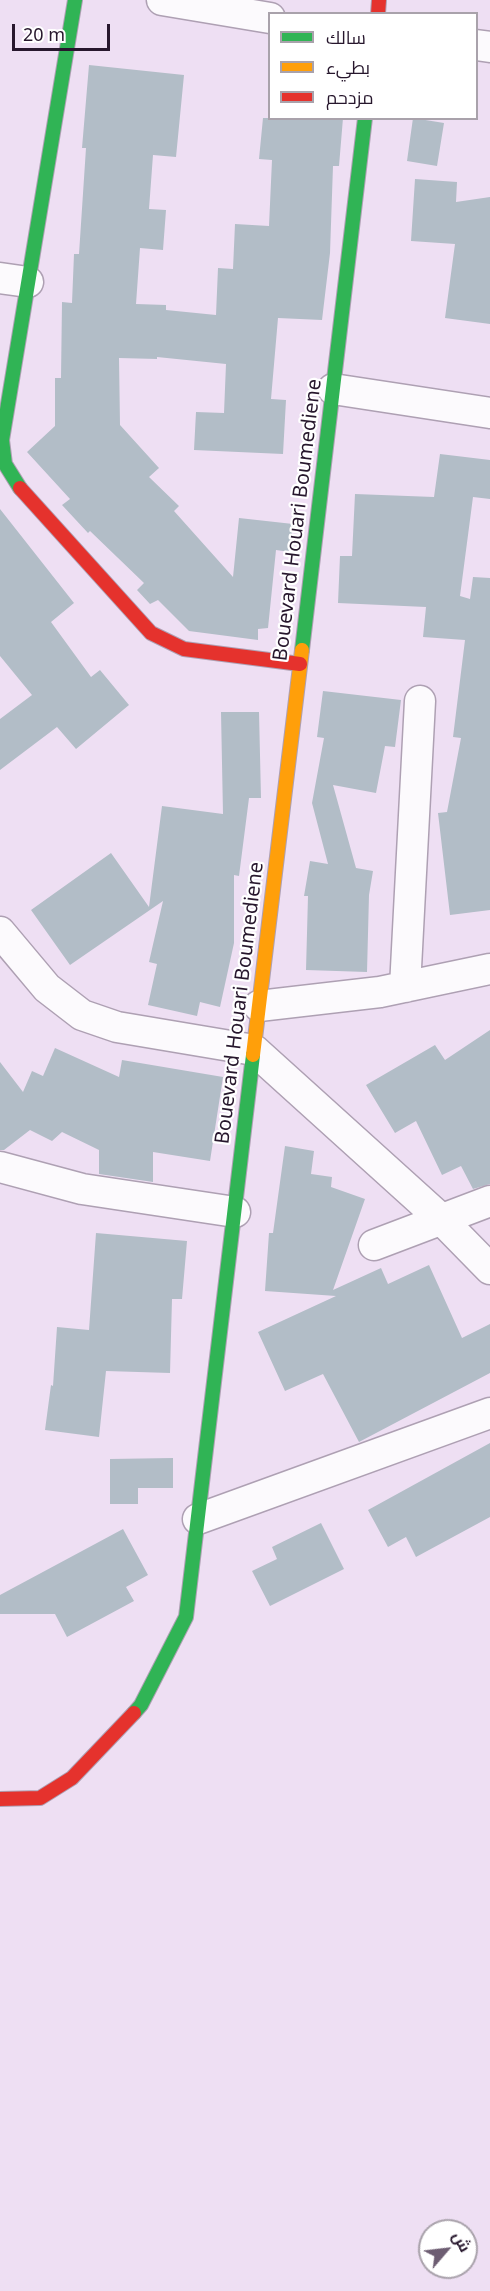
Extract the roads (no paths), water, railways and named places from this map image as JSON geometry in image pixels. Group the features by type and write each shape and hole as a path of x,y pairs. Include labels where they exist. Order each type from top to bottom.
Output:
{"street":[{"path":"75,0 14,280 2,440 5,464 16,484 152,633 184,649 300,664"},
{"path":"162,0 268,18"},
{"name":"Bouevard Houari Boumediene","path":"0,1799 40,1798 72,1778 141,1705 186,1617 365,120"},
{"path":"333,389 490,413"},
{"path":"405,987 420,701"},
{"path":"0,932 47,988 82,1015 117,1027 254,1050 441,1220 490,1269"},
{"path":"259,1006 405,987 490,969"},
{"path":"0,1167 82,1190 235,1212"},
{"path":"374,1245 490,1201"},
{"path":"198,1519 490,1413"}]}
